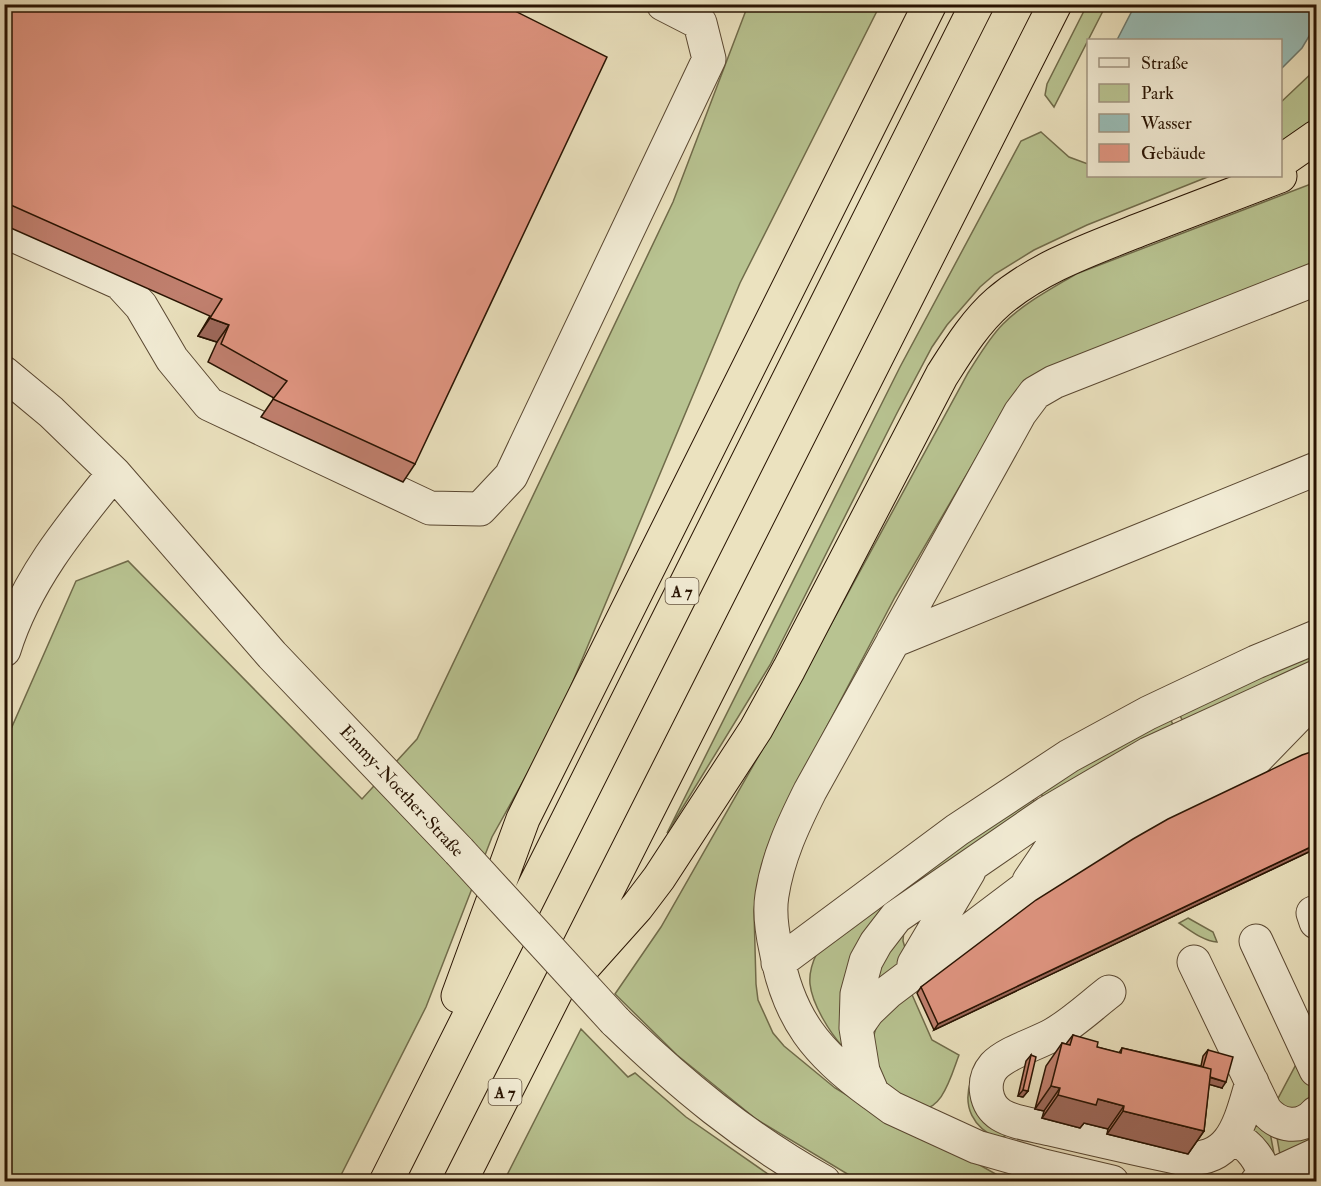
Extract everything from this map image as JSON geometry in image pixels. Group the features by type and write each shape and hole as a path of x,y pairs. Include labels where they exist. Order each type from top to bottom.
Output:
{"highway":[{"path":"903,59 918,4"},
{"path":"387,1180 471,963 523,819 930,4"},
{"name":"A 7","path":"387,1180 977,4"},
{"name":"A 7","path":"460,1182 1055,4"},
{"path":"1282,161 1317,137"},
{"path":"1282,174 1317,161"},
{"path":"1234,194 1260,177"},
{"path":"550,1003 637,908 682,846 723,782 789,669 942,375 977,324 1019,285 1063,260 1275,177"}],"street":[{"path":"4,231 120,283 141,306 172,359 209,404 430,508 480,509 511,476 710,58 700,23 663,4"},
{"path":"1112,1182 977,1147 892,1108 846,1074 813,1041 797,1016 778,963 771,915 772,896 788,837 893,641 1020,413 1035,393 1054,382 1317,279"},
{"name":"Emmy-Noether-Straße","path":"6,371 114,473 272,655 436,826 615,1021 708,1105 758,1143 824,1182"},
{"path":"893,641 1317,469"},
{"path":"4,650 34,580 72,525 114,473"},
{"path":"778,963 957,830 1069,756 1148,713 1256,662 1317,637"},
{"path":"873,1094 863,1071 856,1028 857,994 866,961 876,943 896,917 1047,813 1095,783 1209,724 1317,677"},
{"path":"1196,791 1279,693"},
{"path":"856,1028 875,1003 906,977 1023,890 1135,824 1249,766 1317,697"},
{"path":"1135,824 1209,724"},
{"path":"1082,855 1148,754"},
{"path":"1023,890 1095,783"},
{"path":"906,977 975,862"},
{"path":"1256,941 1317,1070"},
{"path":"1194,962 1265,1110 1272,1118 1292,1125 1303,1123 1317,1113"},
{"path":"1109,992 1062,1029 993,1067 986,1084 991,1105 1001,1115 1188,1159 1211,1154 1225,1146 1234,1137 1252,1082"},
{"path":"1024,1122 1044,1166"},
{"path":"1234,1137 1255,1154 1262,1180 1317,1155"}],"green space":[{"path":"748,5 880,5 740,283 555,724 492,837 426,1007 338,1181 5,1182 5,964 11,729 76,581 128,561 362,799 417,739 673,202"},
{"path":"1087,5 1106,5 1054,107 1045,95 1047,84"},
{"path":"1316,69 1316,118 1282,144 1282,101"},
{"path":"1041,132 1069,157 1087,164 1087,177 1207,177 1087,225 1034,250 995,274 980,287 947,325 932,347 897,413 770,665 667,833 900,367 1021,141"},
{"path":"1316,182 1316,262 1041,373 988,438 895,597 784,808 766,851 754,911 758,1000 773,1033 784,1046 835,1088 1008,1181 859,1181 756,1119 677,1055 615,994 661,927 774,729 968,373 998,329 1029,303 1076,274"},
{"path":"1312,651 1316,664 1183,722 1178,711"},
{"path":"1169,716 1174,727 1045,800 1038,789"},
{"path":"1030,794 1036,805 915,891 906,879"},
{"path":"898,885 907,897 843,1047 827,1026 811,992 812,964 817,953"},
{"path":"1188,918 1213,932 1217,942 1202,937 1179,923"},
{"path":"904,929 903,941 908,958 880,982 870,982"},
{"path":"910,990 932,1040 959,1055 949,1082 939,1100 924,1109 911,1105 881,1080 873,1038 879,1021"},
{"path":"581,1029 628,1077 635,1073 686,1117 778,1181 504,1181"},
{"path":"1300,1057 1311,1079 1313,1091 1311,1097 1301,1111 1274,1106"},
{"path":"971,1080 1014,1132 998,1139 982,1129 976,1122 968,1099"},
{"path":"1246,1116 1269,1127 1275,1159 1267,1159"},
{"path":"1316,1126 1316,1138 1280,1155 1276,1132"}],"water":[{"path":"1135,5 1316,5 1314,28 1302,48 1282,68 1282,39 1118,39"}],"building":[{"path":"4,4 501,4 607,57 415,464 273,399 287,381 221,344 229,325 210,318 222,299 4,202"},
{"path":"1317,750 1317,844 938,1024 921,987 1036,900 1168,819"},
{"path":"1073,1035 1098,1042 1097,1047 1121,1053 1122,1048 1211,1069 1204,1131 1123,1111 1124,1106 1098,1099 1096,1105 1058,1095 1060,1088 1051,1086 1062,1043 1070,1045"},
{"path":"1208,1050 1233,1057 1226,1082 1210,1077 1211,1069 1203,1067"},
{"path":"1031,1055 1036,1057 1028,1091 1023,1090"}]}
